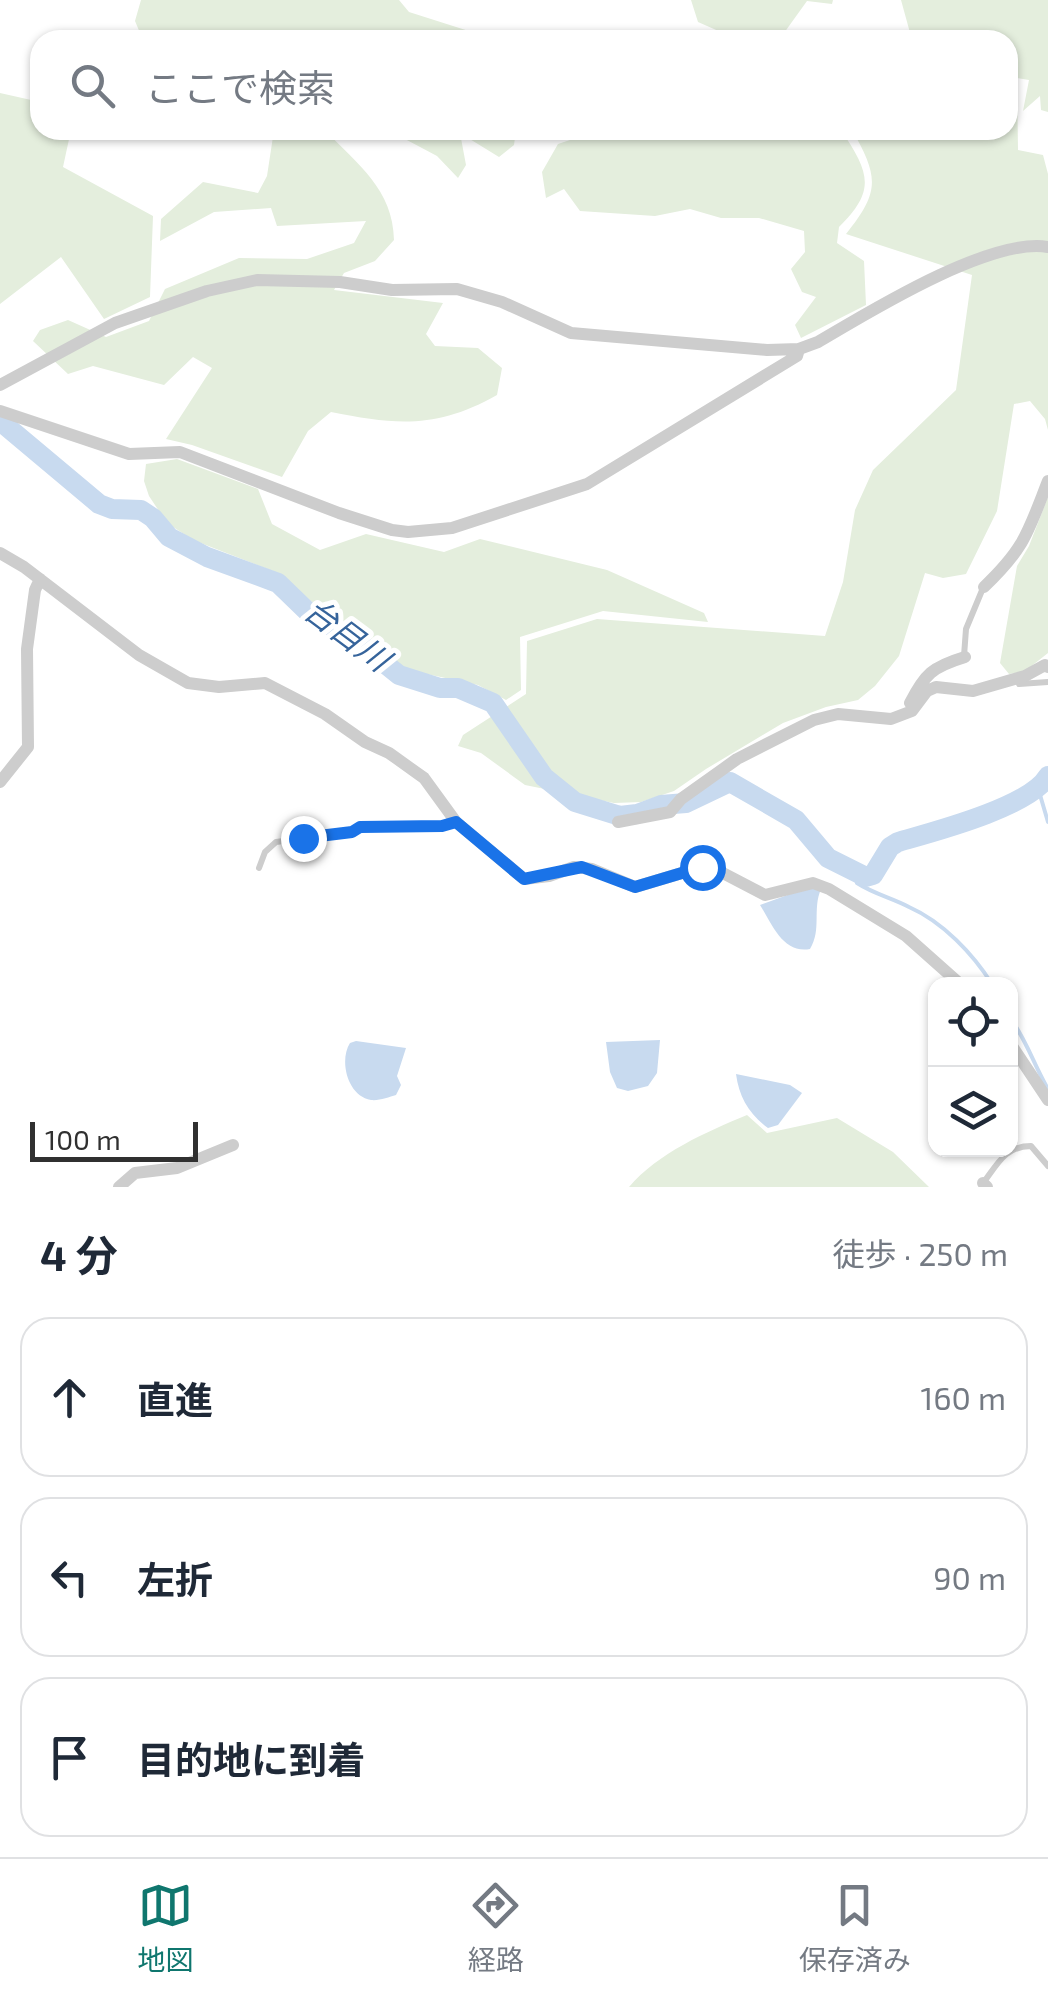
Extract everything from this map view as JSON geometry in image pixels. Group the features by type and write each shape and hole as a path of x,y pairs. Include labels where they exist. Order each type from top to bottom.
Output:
{"street":[{"path":"0,384 116,323 207,291 258,280 340,282 392,290 457,289 502,302 556,329 588,336 753,350 799,348 818,342 957,268 1024,246 1048,247"},
{"path":"0,412 129,454 180,452 339,513 408,532 452,528 587,484 797,356 799,348"},
{"path":"984,587 1028,536 1048,481"},
{"path":"0,553 139,655 188,683 220,687 265,683 325,714 424,778 456,822 524,879 582,867 635,887 702,867 720,870 765,895 805,884 822,885 906,936 952,977"},
{"path":"0,782 28,748 28,648 35,590 40,579"},
{"path":"876,718 904,709 920,682 938,665 965,657"},
{"path":"618,822 678,804 737,759 803,724 838,714 876,718 905,715 927,691 936,687 973,691 1048,667"},
{"path":"1018,1055 1048,1100"},
{"path":"120,1187 135,1173 176,1168 233,1145"}],"lane":[{"path":"965,657 962,646 966,629 984,587"},
{"path":"973,691 1048,682"},
{"path":"259,868 265,852 276,842 352,832 360,827 442,826 456,822"},
{"path":"985,1185 1004,1155 1018,1146 1031,1146 1048,1166"}],"green space":[{"path":"141,0 399,0 409,12 466,30 139,30 135,21"},
{"path":"691,0 833,0 832,4 807,1 786,30 716,30 698,22"},
{"path":"901,0 1048,0 1048,112 1041,110 1040,96 1023,111 1029,80 1018,78 1018,30 909,30"},
{"path":"0,93 30,100 30,140 69,140 63,167 153,216 150,297 104,319 61,257 0,304"},
{"path":"272,140 335,140 380,192 392,222 394,240 375,261 344,273 334,290 443,303 426,334 435,346 478,348 502,368 497,395 455,414 416,421 376,420 331,412 308,431 282,477 166,439 212,368 193,357 164,385 93,366 68,374 33,341 40,330 68,320 106,337 149,321 165,289 239,258 307,259 354,243 366,221 277,226 271,208 214,212 160,241 161,219 203,182 258,193 267,176"},
{"path":"407,140 461,140 466,165 458,178 437,156"},
{"path":"471,140 515,140 499,157"},
{"path":"570,140 847,140 863,169 864,191 839,227 837,243 864,261 866,305 801,338 795,325 816,297 802,292 791,269 805,252 804,231 759,218 721,218 690,209 655,216 580,211 564,189 546,198 542,172 558,144"},
{"path":"857,140 1018,140 1018,150 1043,155 1048,174 1048,430 1045,419 1030,401 1014,404 997,511 966,574 943,578 925,573 899,656 858,700 783,723 674,791 641,802 614,803 525,785 481,753 458,746 463,735 526,694 527,641 597,619 825,636 843,582 855,510 873,470 956,390 972,275 846,234 870,195 867,160"},
{"path":"177,459 258,489 272,524 320,550 366,534 444,552 480,539 607,570 704,613 708,622 603,611 520,637 521,690 506,700 478,685 408,670 319,608 278,573 193,540 167,523 149,496 144,481 146,464"},
{"path":"1048,497 1048,653 1024,672 1009,674 1000,663 1017,566"},
{"path":"747,1115 767,1133 837,1118 893,1152 929,1187 629,1187 668,1154"}],"water":[{"path":"807,888 821,889 814,942 810,949 801,949 779,936 760,905"},
{"path":"660,1040 657,1073 648,1086 628,1091 617,1088 610,1072 606,1042"},
{"path":"350,1043 406,1048 396,1095 371,1100 356,1092 347,1076 345,1059"},
{"path":"736,1074 790,1085 802,1093 778,1125 768,1128 746,1104"}],"waterway":[{"name":"台目川","path":"0,421 99,504 112,509 141,510 169,537 207,557 278,583 308,612 363,646 399,675 440,688 458,688 493,703 544,777 575,802 620,816 637,814 661,805 686,803 730,782 796,820 828,858 866,877 873,875 890,847 898,842 1002,808 1038,787 1048,776"},
{"path":"1038,788 1048,822"},
{"path":"854,871 857,883 922,913 945,930 987,977"},
{"path":"1018,1030 1048,1089"}],"route":[{"path":"303,838 352,832 360,827 442,826 456,822 524,879 582,867 635,887 702,867"}]}
